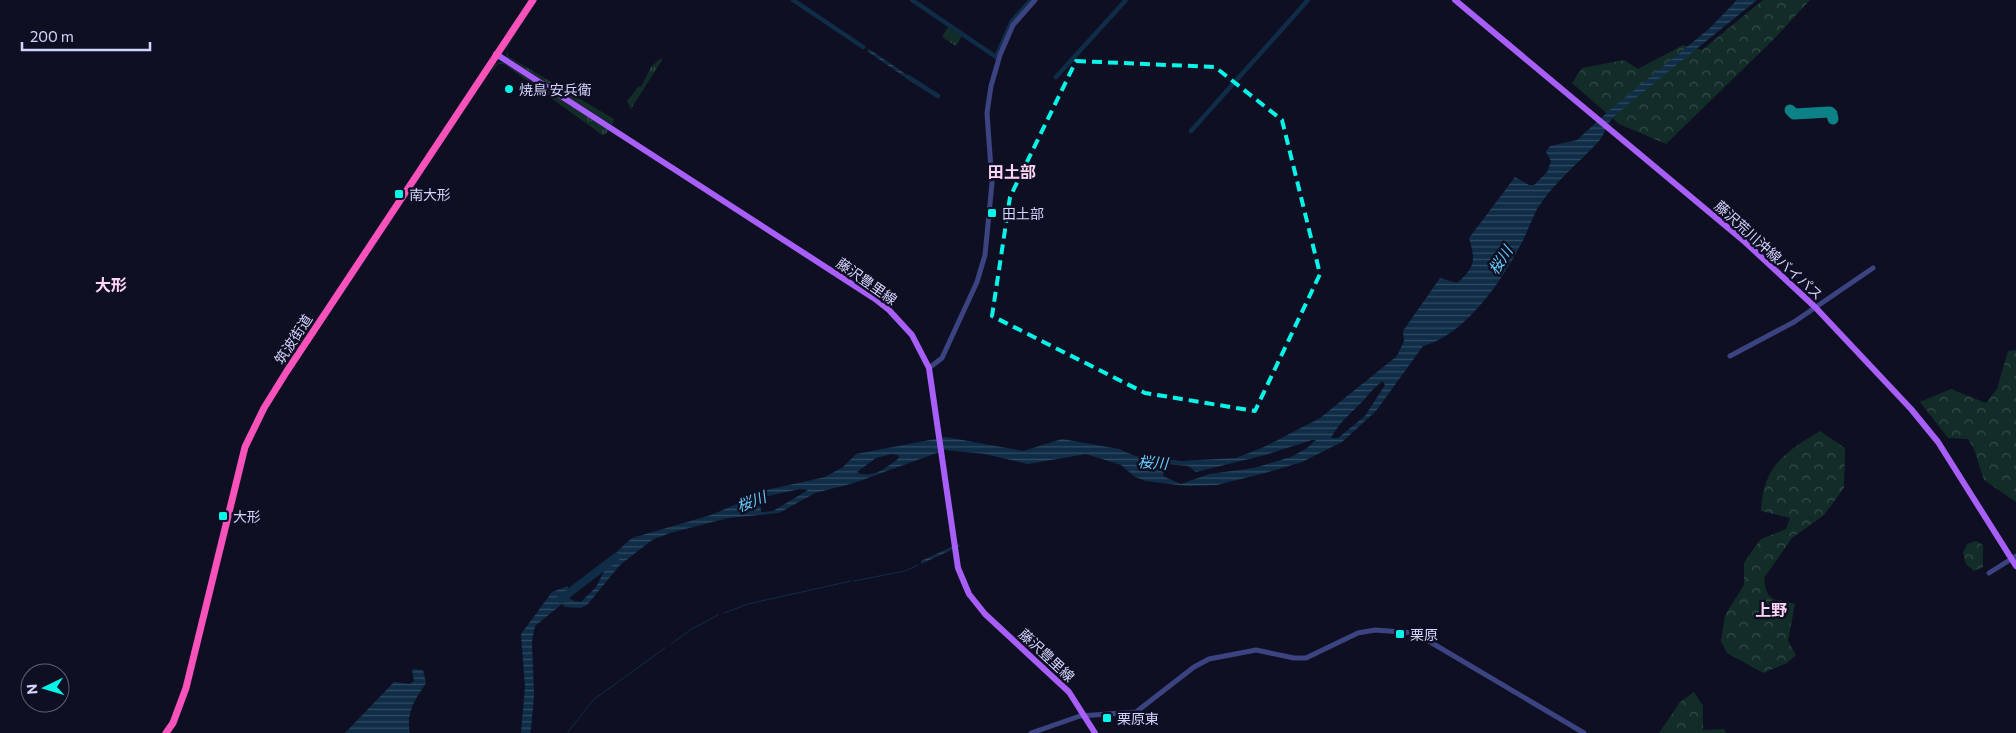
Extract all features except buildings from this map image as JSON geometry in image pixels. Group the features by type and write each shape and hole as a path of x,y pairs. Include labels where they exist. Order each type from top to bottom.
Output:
{"highway":[{"name":"筑波街道","path":"166,733 180,706 186,688 235,482 254,425 292,363 532,0"}],"main road":[{"name":"藤沢荒川沖線バイパス","path":"1455,0 1745,242 1815,307 1934,436 2014,558 2016,566"},
{"name":"藤沢豊里線","path":"496,54 889,310 912,335 929,368 960,575 975,603 1069,692 1095,733"}],"street":[{"path":"929,368 942,358 982,270 992,183 987,113 990,86 1000,55 1013,25 1035,0"},
{"path":"1730,356 1794,322 1873,268"},
{"path":"1989,573 2014,558"},
{"path":"1031,733 1084,716 1136,712 1194,667 1210,659 1256,650 1294,658 1306,658 1358,633 1391,630 1415,633 1584,733"}],"highlighted area":[{"path":"1076,61 1215,67 1282,120 1320,274 1255,411 1145,393 992,316 1010,197"}],"green space":[{"path":"1763,0 1810,0 1774,39 1666,144 1619,124 1572,83 1582,68 1624,60 1638,69 1683,45 1702,50"},
{"path":"948,27 962,36 956,46 942,37"},
{"path":"506,51 509,57 614,119 612,125 507,57"},
{"path":"661,58 662,60 631,109 627,101 639,86 641,87 651,67"},
{"path":"501,62 608,130 606,134 602,135 504,64 498,64 488,76 496,64"},
{"path":"2016,350 2016,502 1984,480 1974,449 1968,439 1948,438 1920,402 1951,389 1986,403 1997,389 2008,351"},
{"path":"1820,431 1845,448 1844,488 1824,515 1792,538 1764,578 1767,591 1772,598 1795,604 1788,641 1796,655 1787,663 1763,673 1727,653 1721,641 1725,615 1744,585 1744,563 1754,548 1761,539 1786,529 1790,518 1761,511 1766,483 1771,472 1786,454"},
{"path":"1976,541 1983,545 1983,567 1974,571 1966,564 1963,553 1967,544"},
{"path":"1694,692 1703,706 1703,730 1724,729 1726,733 1659,733 1680,702"}],"water":[{"path":"1737,0 1757,0 1612,119 1599,141 1558,182 1543,200 1515,255 1482,303 1469,318 1454,330 1439,340 1423,346 1376,411 1342,442 1302,462 1265,473 1217,485 1186,486 1146,481 1135,477 1121,465 1086,454 1028,464 985,454 945,450 854,483 815,493 779,513 728,518 670,533 652,540 620,565 587,605 580,608 565,607 562,604 535,626 532,641 534,696 531,729 530,733 521,733 525,687 521,634 552,592 568,586 569,598 581,602 596,587 612,556 632,538 711,515 744,501 753,493 825,477 843,467 856,454 946,437 1023,451 1062,439 1119,449 1135,456 1181,461 1236,458 1264,447 1320,418 1397,356 1404,341 1403,331 1440,278 1457,283 1471,268 1473,252 1469,238 1515,177 1529,185 1534,185 1547,172 1551,161 1546,152 1550,146 1577,140 1611,109 1710,28","holes":["1383,381 1385,385 1365,416 1338,438 1331,438 1343,421","1316,440 1307,448 1291,457 1254,468 1209,474 1181,484 1163,476 1166,464 1188,466 1196,472","892,454 898,455 899,458 874,473 863,474 857,472 876,458","800,489 808,490 773,511 761,512 760,500 763,497"]},
{"path":"869,49 913,79 912,82 867,51"},
{"path":"958,544 960,546 921,564 921,561"},
{"path":"412,669 423,670 426,683 410,712 410,733 345,733 394,682 410,684 414,681"}],"waterway":[{"path":"793,0 863,47"},
{"path":"912,0 996,57 1012,21 1031,0"},
{"path":"1056,77 1126,0"},
{"path":"1191,131 1308,0"},
{"path":"908,77 938,96"},
{"name":"桜川","path":"561,599 616,557"},
{"path":"854,581 905,571 918,565"},
{"path":"724,613 748,604 851,581"},
{"path":"671,644 690,630 718,615"},
{"path":"568,732 593,700 665,648"}],"taxiway":[{"path":"1790,110 1794,114 1830,112 1833,119"}],"place":[{"name":"焼鳥 安兵衛","path":"509,89"},
{"name":"南大形","path":"399,194"},
{"name":"田土部","path":"992,213"},
{"name":"大形","path":"223,516"},
{"name":"栗原","path":"1400,634"},
{"name":"栗原東","path":"1107,718"}],"district":[{"name":"田土部","path":"1012,171"},
{"name":"大形","path":"111,284"},
{"name":"上野","path":"1771,609"}]}
